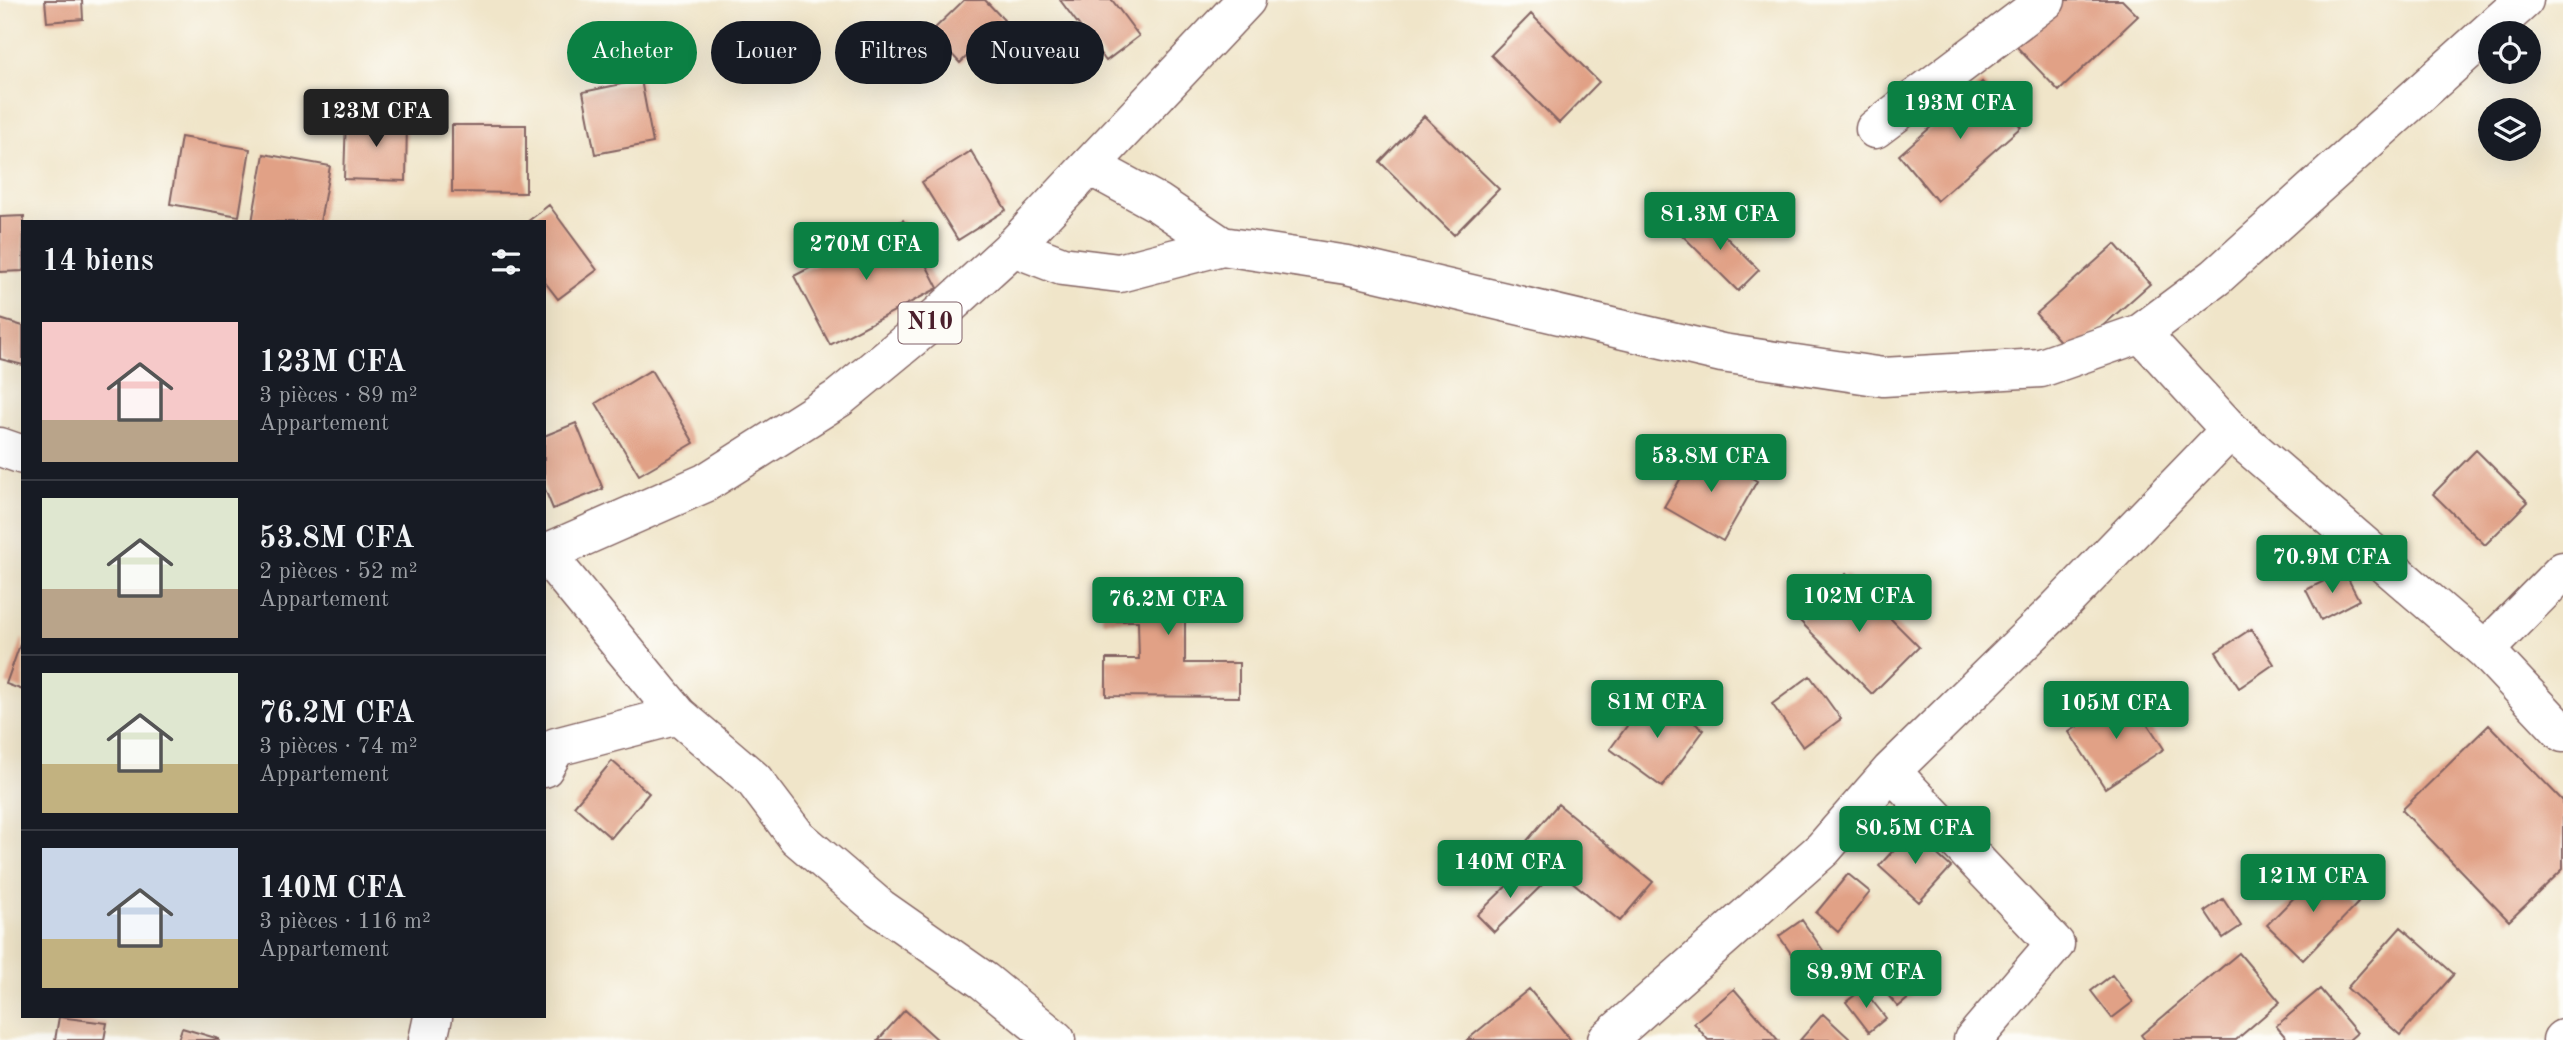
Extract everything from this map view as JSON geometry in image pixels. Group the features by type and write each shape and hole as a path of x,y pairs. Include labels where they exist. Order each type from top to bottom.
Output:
{"main road":[{"name":"N10","path":"546,554 705,483 839,398 930,323 1013,247 1246,0"},
{"path":"1875,129 2046,0"},
{"path":"1013,247 1062,266 1119,273 1222,246 1347,265 1721,353 1883,377 2040,368 2141,333 2216,277 2524,0"},
{"path":"1090,166 1158,203 1222,246"},
{"path":"2141,333 2230,430 2486,650 2563,733"},
{"path":"1607,1040 1823,849 1891,771 2057,609 2230,430"},
{"path":"0,447 21,454"},
{"path":"546,555 678,715 754,780 797,837 880,908 984,981 1056,1040"},
{"path":"2486,650 2563,571"},
{"path":"546,764 556,747 678,715"},
{"path":"1891,771 2055,944 1973,1040"},
{"path":"428,1040 433,1018"}],"building":[{"path":"45,0 82,0 83,19 47,22"},
{"path":"964,0 985,0 1004,20 966,21 966,57 960,63 952,54 952,21 942,21"},
{"path":"1060,0 1112,0 1139,36 1106,61 1104,21 1076,21"},
{"path":"2063,0 2122,0 2138,16 2059,91 2015,45"},
{"path":"1531,14 1599,82 1559,123 1491,55"},
{"path":"1982,82 2021,127 1937,201 1899,155"},
{"path":"622,84 642,84 653,143 595,154 583,92"},
{"path":"1424,116 1499,189 1454,235 1380,162"},
{"path":"346,118 407,119 406,181 344,179"},
{"path":"452,125 526,125 526,193 452,192"},
{"path":"181,137 250,149 239,216 170,204"},
{"path":"971,151 1006,210 958,240 922,182"},
{"path":"264,154 330,166 320,220 252,220"},
{"path":"549,205 597,270 558,299 546,284 546,220 530,220"},
{"path":"1702,213 1759,270 1738,291 1681,234"},
{"path":"24,216 24,220 21,220 21,271 0,272 0,217"},
{"path":"903,220 938,288 830,345 794,276"},
{"path":"2115,244 2150,284 2071,354 2036,314"},
{"path":"0,319 21,325 21,364 0,359"},
{"path":"651,370 694,443 639,475 596,403"},
{"path":"576,423 603,489 553,509 546,492 546,435"},
{"path":"1699,447 1757,481 1723,541 1664,507"},
{"path":"2476,450 2528,502 2485,545 2433,494"},
{"path":"2344,571 2359,600 2321,620 2306,590"},
{"path":"1846,574 1919,647 1872,694 1799,620"},
{"path":"1102,580 1236,580 1236,619 1185,619 1185,663 1239,663 1239,697 1106,696 1106,659 1139,659 1138,621 1102,621"},
{"path":"2251,629 2274,664 2239,688 2216,652"},
{"path":"21,642 21,689 6,684"},
{"path":"1810,676 1841,719 1803,747 1772,704"},
{"path":"1652,692 1704,730 1662,787 1610,749"},
{"path":"2128,694 2164,749 2105,788 2069,732"},
{"path":"2489,725 2563,801 2563,869 2509,921 2402,810"},
{"path":"612,761 649,793 611,838 574,806"},
{"path":"1558,804 1653,882 1620,921 1525,843"},
{"path":"1911,831 1951,867 1919,902 1879,866"},
{"path":"1525,868 1542,885 1494,932 1477,915"},
{"path":"2323,868 2358,903 2303,960 2267,925"},
{"path":"1848,874 1870,892 1838,932 1816,913"},
{"path":"2223,899 2241,926 2223,938 2205,911"},
{"path":"1802,920 1831,962 1808,978 1779,936"},
{"path":"2401,927 2454,974 2400,1035 2347,988"},
{"path":"1896,951 1924,985 1898,1007 1870,974"},
{"path":"2239,953 2280,1002 2236,1040 2145,1040 2141,1035"},
{"path":"2112,975 2133,1002 2112,1018 2091,991"},
{"path":"1529,989 1569,1040 1467,1040"},
{"path":"1734,989 1778,1040 1708,1040 1694,1023"},
{"path":"1863,989 1886,1018 1869,1032 1846,1002"},
{"path":"2320,989 2357,1033 2349,1040 2288,1040 2276,1026"},
{"path":"905,1010 938,1040 878,1040"},
{"path":"1823,1014 1851,1040 1800,1040"},
{"path":"59,1018 107,1023 104,1040 55,1040"},
{"path":"182,1028 219,1039 219,1040 178,1040"}]}
